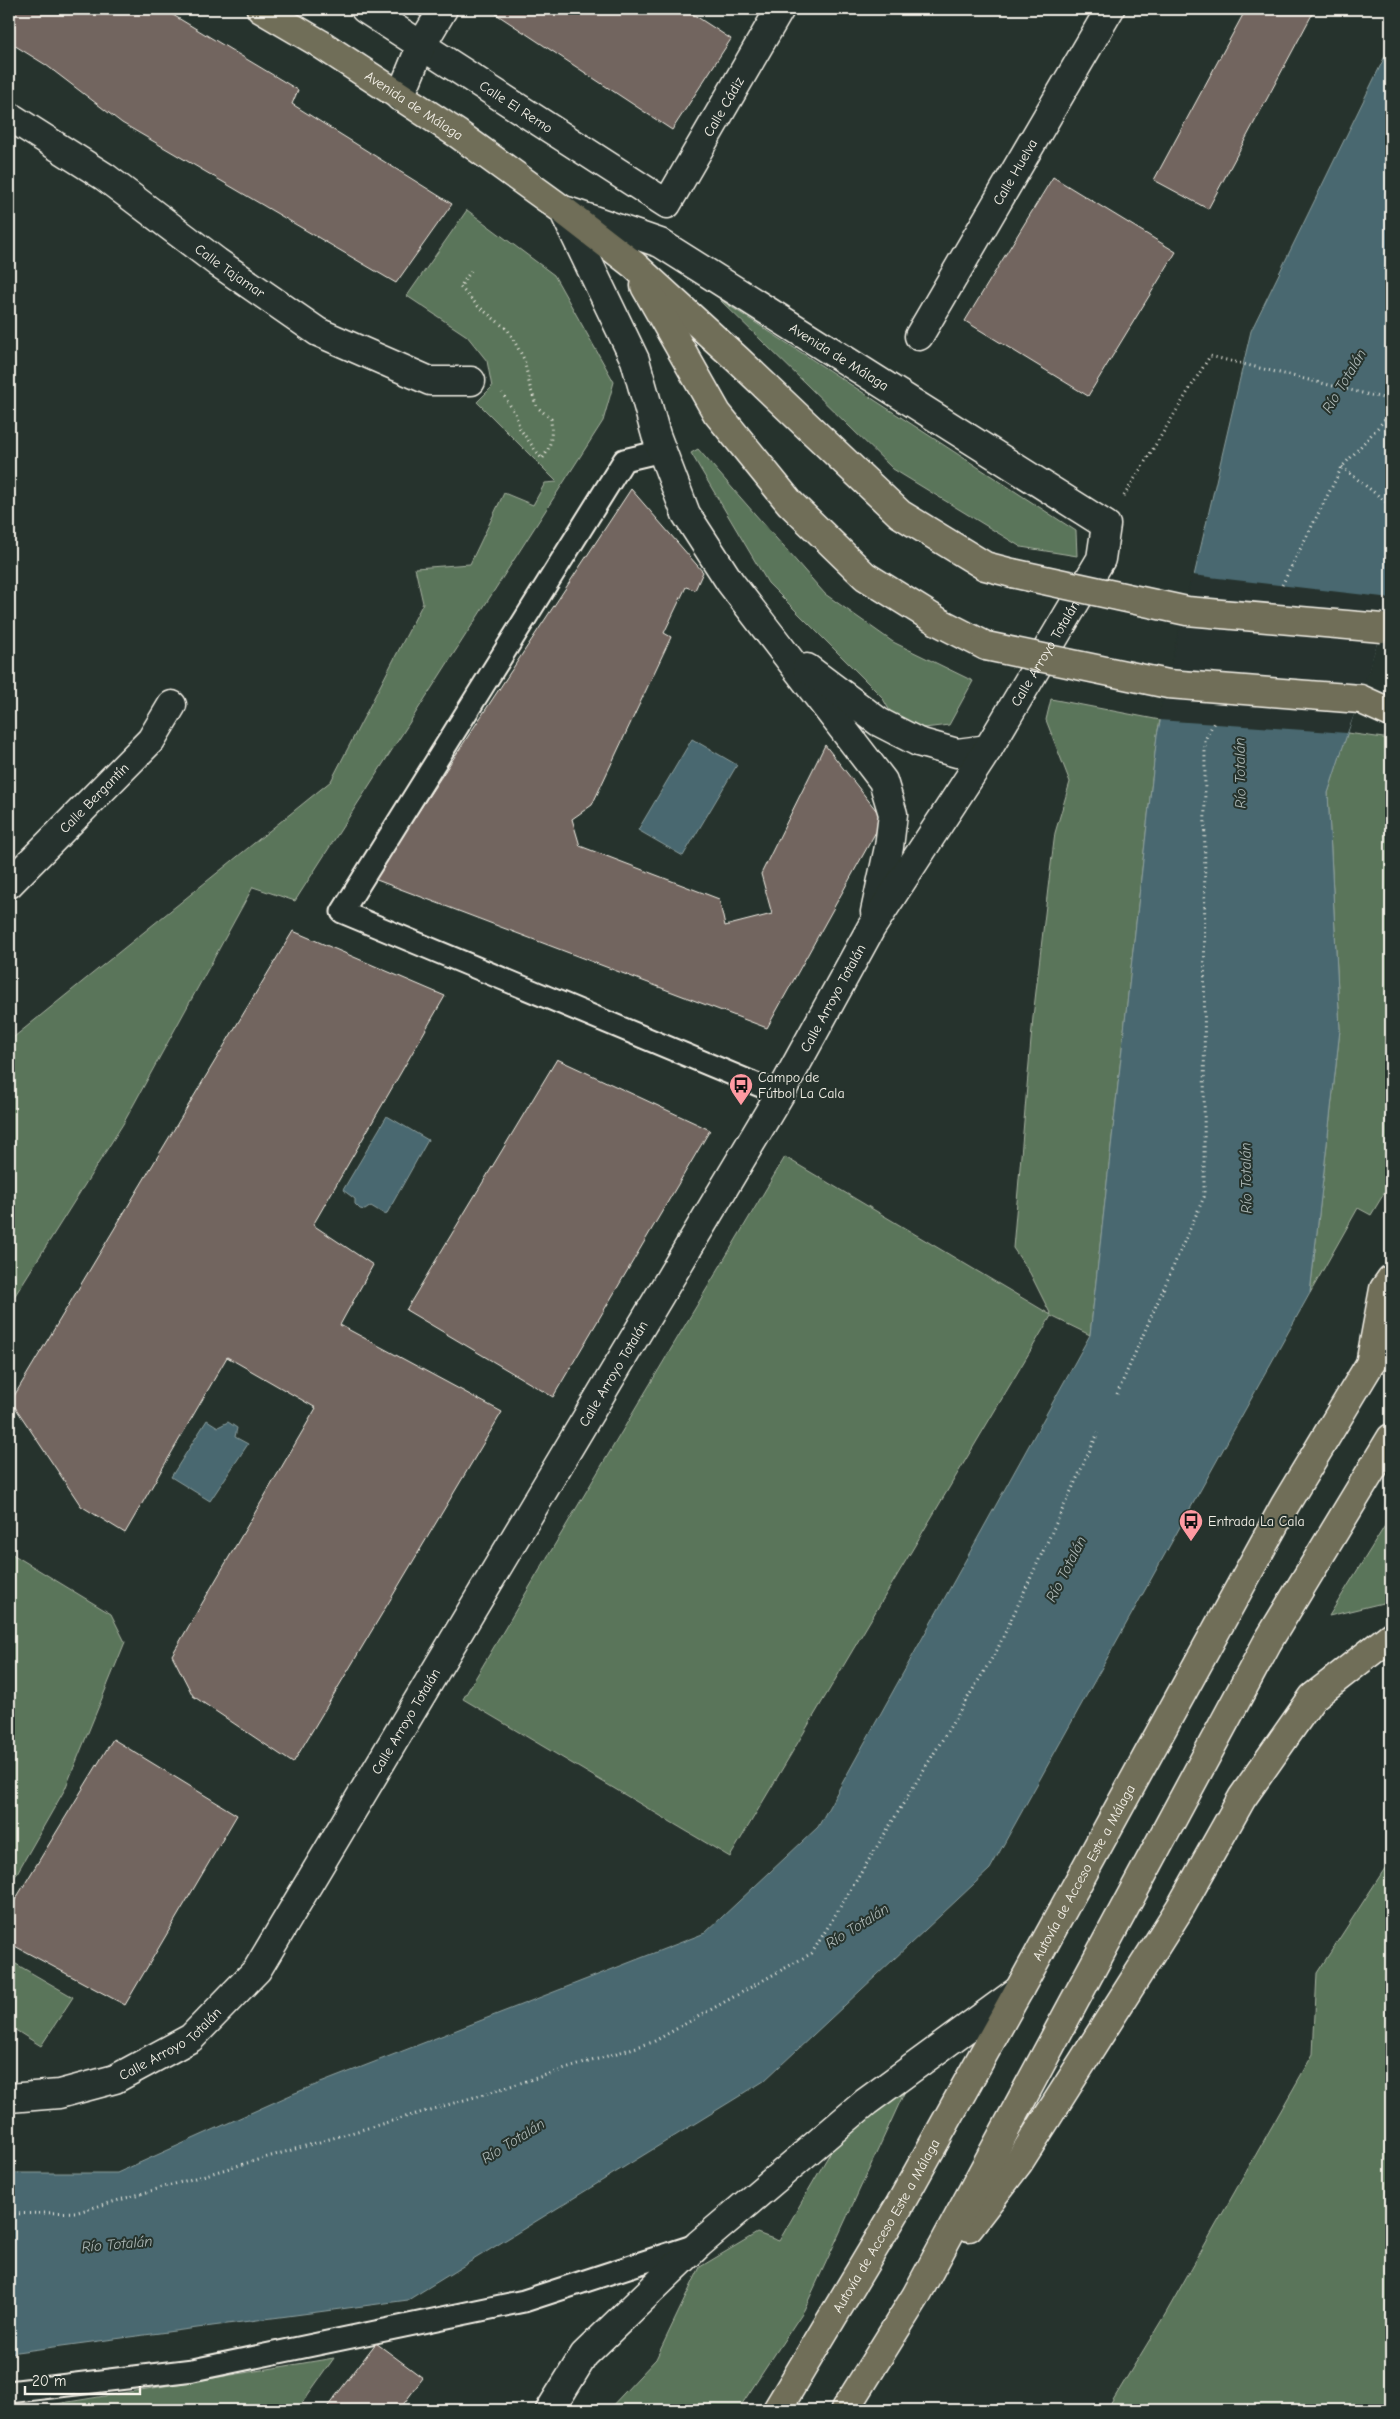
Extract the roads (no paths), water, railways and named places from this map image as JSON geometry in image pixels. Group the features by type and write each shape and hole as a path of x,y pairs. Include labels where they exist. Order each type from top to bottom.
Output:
{"main road":[{"name":"Avenida de Málaga","path":"261,9 319,43 458,134 563,210 634,265 737,359 900,514 985,566 1187,611 1386,628"},
{"path":"634,265 717,412 790,503 865,576 939,622 986,646 1168,684 1360,699 1391,699"},
{"path":"1360,699 1391,714"},
{"path":"1370,1364 1384,1289 1391,1279"},
{"name":"Autovía de Acceso Este a Málaga","path":"776,2410 899,2206 1020,1990 1285,1505 1370,1364 1391,1336"},
{"path":"845,2410 916,2296 1267,1643 1391,1438"},
{"path":"916,2296 1019,2162 1180,1908 1242,1798 1313,1697 1391,1636"}],"street":[{"name":"Calle El Remo","path":"365,9 667,204"},
{"path":"400,97 421,46 443,9"},
{"name":"Calle Cádiz","path":"667,204 780,9"},
{"name":"Calle Huelva","path":"919,336 1110,9"},
{"name":"Calle Tajamar","path":"9,116 105,177 217,262 318,332 430,381 470,381"},
{"path":"563,210 635,360 662,452 686,514 730,582 883,781 893,814 890,847 871,928"},
{"name":"Avenida de Málaga","path":"563,210 660,243 1106,525"},
{"name":"Calle Arroyo Totalán","path":"9,2098 59,2094 115,2079 191,2038 257,1970 780,1094 871,928 988,749 1101,559 1106,525"},
{"path":"779,648 879,722 918,742 958,753 988,749"},
{"name":"Calle Bergantín","path":"9,884 151,740 172,706"},
{"path":"550,2410 584,2356 699,2244 866,2102 1020,1990"}],"lane":[{"path":"662,452 624,460 342,912 780,1094"},
{"path":"9,2392 193,2370 524,2301 699,2244"}],"water":[{"name":"Río Totalán","path":"1391,44 1391,599 1328,793 1340,1030 1310,1293 990,1869 764,2081 408,2300 9,2353 9,2173 117,2173 295,2093 705,1933 818,1827 1090,1335 1157,735 1251,331"},
{"path":"692,739 737,765 683,856 638,830"},
{"path":"387,1116 428,1140 386,1215 371,1206 365,1210 360,1209 355,1204 355,1199 343,1190"},
{"path":"207,1420 218,1427 228,1422 237,1428 235,1437 248,1444 210,1501 171,1477"}],"place":[{"name":"Campo de Fútbol La Cala","path":"741,1106"},
{"name":"Entrada La Cala","path":"1191,1542"}]}
